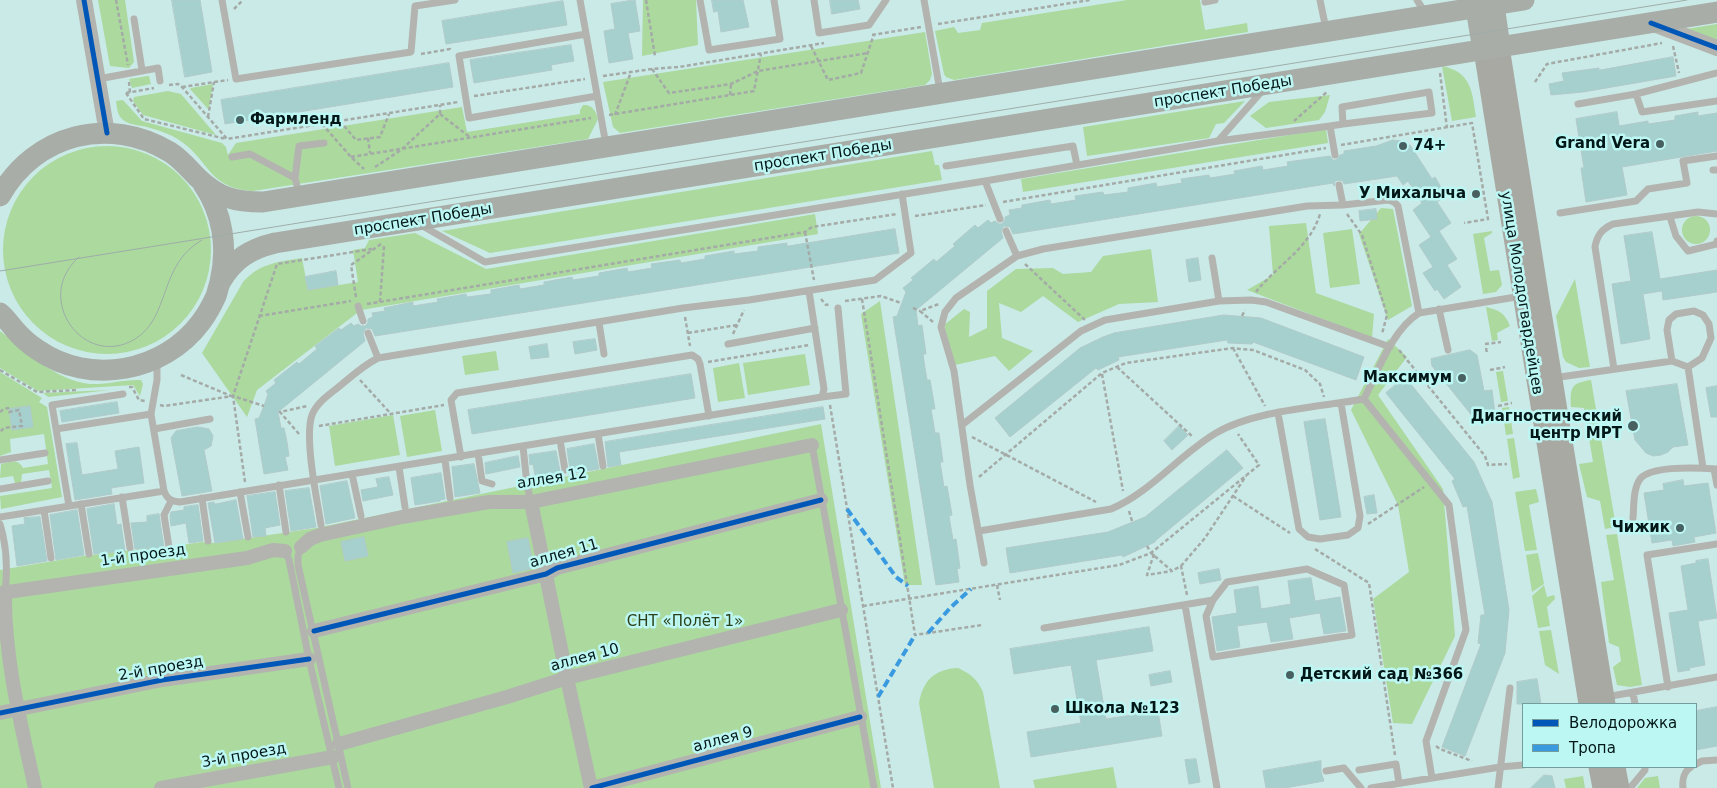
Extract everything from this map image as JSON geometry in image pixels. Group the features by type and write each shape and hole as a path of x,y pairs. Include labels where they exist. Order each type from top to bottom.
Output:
{"main road":[{"path":"0,196 23,165 46,149 70,138 95,133 124,134 141,138 158,145 179,159 213,191 232,200 263,202 297,187 606,147 941,94 1327,32 1422,8 1524,0"},
{"name":"улица Молодогвардейцев","path":"1484,3 1552,378 1600,702"},
{"name":"проспект Победы","path":"2,313 15,330 38,350 66,364 89,369 112,370 143,365 169,352 192,333 209,309 220,282 234,264 247,252 260,247 1717,12"},
{"name":"улица Молодогвардейцев","path":"1492,49 1522,296 1600,702"},
{"path":"198,178 214,203 222,228 224,250 220,282"},
{"path":"1598,768 1602,788"},
{"path":"1616,768 1620,788"}],"street":[{"path":"84,0 107,133"},
{"path":"1651,23 1717,48"},
{"name":"аллея 12","path":"301,547 310,539 320,534 402,517 489,502 531,502 812,445"},
{"name":"аллея 11","path":"314,631 546,574 557,568 822,500"},
{"path":"531,502 567,678 592,788"},
{"name":"1-й проезд","path":"3,592 247,558 273,550 285,551"},
{"path":"3,592 4,625 18,709 35,788"},
{"name":"аллея 10","path":"338,744 507,697 567,678 841,610"},
{"name":"2-й проезд","path":"0,713 162,680 309,659"},
{"name":"аллея 9","path":"592,788 860,717"},
{"name":"3-й проезд","path":"160,788 333,757"}],"lane":[{"path":"222,0 236,79 411,52 416,6 455,0"},
{"path":"580,0 606,147"},
{"path":"700,0 709,50 780,39 774,0"},
{"path":"814,0 819,33 869,25 886,0"},
{"path":"924,0 941,94"},
{"path":"1205,2 1215,0"},
{"path":"1320,0 1327,32"},
{"path":"134,19 142,70"},
{"path":"586,34 459,56 469,118 597,96"},
{"path":"98,79 158,68 159,84"},
{"path":"1578,104 1636,94 1680,81 1717,73"},
{"path":"1218,141 1268,84"},
{"path":"414,221 485,262 985,181 1218,141 1432,113 1428,92 1342,107 1343,124"},
{"path":"1636,94 1642,112 1717,100"},
{"path":"1330,126 1335,155"},
{"path":"297,187 299,146 324,143"},
{"path":"946,166 1073,146 1077,165"},
{"path":"232,157 250,154 297,187"},
{"path":"1560,213 1636,201 1648,189 1687,183 1683,161 1717,156"},
{"path":"985,181 1000,219"},
{"path":"1339,185 1343,205"},
{"path":"321,525 310,447 310,427 313,414 320,402 366,364 378,358 683,308 749,300 875,280 911,253 902,194"},
{"path":"984,563 970,485 954,371 940,327 945,312 956,298 1017,256 1043,249 1307,206 1343,205 1388,200 1398,206 1419,313"},
{"path":"1614,369 1595,247 1596,241 1604,228 1612,224 1698,212 1717,214"},
{"path":"1670,217 1676,236 1688,251 1717,244 1717,241"},
{"path":"1006,230 1017,256"},
{"path":"1212,258 1219,301"},
{"path":"809,291 825,397"},
{"path":"1364,399 1391,345 1407,320 1419,313 1522,296"},
{"path":"962,429 1081,330 1105,320 1219,301 1251,300 1266,302 1380,343 1391,345"},
{"path":"358,306 363,321"},
{"path":"156,359 157,380 151,414 164,490 166,496 171,500 180,502 846,394 838,308"},
{"path":"1439,309 1448,350"},
{"path":"1672,361 1667,330 1669,320 1676,314 1694,311 1703,315 1709,324 1711,338 1702,358 1688,367"},
{"path":"599,323 604,354"},
{"path":"728,344 815,328"},
{"path":"368,334 378,358"},
{"path":"461,456 451,400 457,394 692,355 700,364 709,416"},
{"path":"1552,378 1672,361 1688,367"},
{"path":"1688,367 1703,468"},
{"path":"69,506 52,405 123,394"},
{"path":"979,531 1111,509 1125,503 1200,443 1232,425 1269,414 1364,399"},
{"path":"1364,399 1448,505 1466,630 1426,740 1432,778"},
{"path":"1278,413 1299,529 1308,537 1320,539 1348,535 1358,528 1360,516 1341,403"},
{"path":"56,429 151,414"},
{"path":"154,428 210,419"},
{"path":"598,434 603,466"},
{"path":"560,440 565,470"},
{"path":"812,445 874,788"},
{"path":"523,446 527,485 531,502"},
{"path":"0,460 45,453"},
{"path":"478,453 482,481 492,484"},
{"path":"444,460 450,498"},
{"path":"399,467 405,507"},
{"path":"1634,518 1636,487 1640,478 1647,473 1680,468 1716,469 1717,484"},
{"path":"352,474 361,516"},
{"path":"0,489 48,482"},
{"path":"279,485 286,532"},
{"path":"0,517 164,490"},
{"path":"243,491 248,537"},
{"path":"122,497 130,548"},
{"path":"202,498 208,541"},
{"path":"169,548 164,515 171,500"},
{"path":"81,504 89,554"},
{"path":"44,510 51,558"},
{"path":"0,524 8,568 3,592"},
{"path":"1668,687 1647,555 1717,544"},
{"path":"301,547 298,565 348,788"},
{"path":"285,551 289,560 309,659 339,788"},
{"path":"1044,628 1213,600 1227,582 1307,569 1344,585 1352,636 1213,657 1206,616 1213,600"},
{"path":"1185,605 1217,788"},
{"path":"1600,702 1633,693 1717,678"},
{"path":"1498,788 1496,768 1510,688"},
{"path":"1633,693 1634,703"},
{"path":"1697,764 1702,761 1717,760"},
{"path":"1359,770 1396,764 1399,783"},
{"path":"1371,788 1522,765"},
{"path":"1326,771 1344,768 1361,788"},
{"path":"1630,788 1645,768"},
{"path":"1683,788 1682,781 1690,768"}],"path":[{"path":"116,0 129,68 127,73 130,93"},
{"path":"646,0 655,56"},
{"path":"811,46 828,80 861,73 874,34"},
{"path":"1672,42 1680,81"},
{"path":"1534,82 1547,64 1662,43"},
{"path":"652,69 669,93 731,84 758,71 868,53"},
{"path":"351,157 754,91 761,54"},
{"path":"1439,69 1447,128 1472,123 1485,200 1488,219 1464,223"},
{"path":"615,114 631,72"},
{"path":"208,117 214,82"},
{"path":"159,84 126,93 144,119 227,139 456,102"},
{"path":"168,86 178,84 182,87 227,139"},
{"path":"730,95 731,84"},
{"path":"1293,122 1330,90"},
{"path":"374,167 401,150 440,114 440,105"},
{"path":"340,121 356,140 380,136 390,114"},
{"path":"440,114 471,138"},
{"path":"322,124 367,172"},
{"path":"368,138 370,153"},
{"path":"1242,316 1259,289 1304,243 1317,223 1322,205"},
{"path":"1343,205 1348,218 1362,235 1387,315 1380,343"},
{"path":"259,316 357,300 351,265 382,245 380,302"},
{"path":"243,491 233,396 277,264 374,249"},
{"path":"1017,256 1090,326"},
{"path":"883,296 901,303"},
{"path":"862,299 915,635 982,625"},
{"path":"720,360 749,300"},
{"path":"683,308 692,355"},
{"path":"913,308 920,311"},
{"path":"688,333 737,325"},
{"path":"1487,353 1485,346 1501,342"},
{"path":"1240,344 1240,349"},
{"path":"1391,345 1485,456 1488,465 1507,464"},
{"path":"1233,348 1269,414"},
{"path":"970,485 1004,454 1102,373 1126,363 1233,348 1253,350 1305,370 1320,384 1326,405"},
{"path":"1109,365 1111,369"},
{"path":"1117,367 1200,443"},
{"path":"1490,370 1505,367"},
{"path":"1102,373 1125,503 1132,521"},
{"path":"354,374 391,414"},
{"path":"181,375 233,396"},
{"path":"825,397 863,606 893,788"},
{"path":"276,411 280,412 320,402"},
{"path":"1498,406 1512,403"},
{"path":"0,412 4,408 8,408 9,412 20,410 22,426 4,428 0,432"},
{"path":"280,412 310,447"},
{"path":"863,606 1119,564 1152,554 1259,465 1232,425"},
{"path":"962,429 1004,454 1111,509"},
{"path":"1152,554 1147,575 1172,571 1181,566 1205,538 1248,474"},
{"path":"1358,528 1363,528 1431,483"},
{"path":"1147,546 1152,554 1172,571"},
{"path":"1181,566 1188,598 1185,605"},
{"path":"997,584 1000,600"},
{"path":"1426,740 1440,749 1496,768"}],"green space":[{"path":"98,0 125,0 134,62 129,68 110,66"},
{"path":"643,0 696,0 698,45 642,56"},
{"path":"1127,0 1200,0 1205,30 1247,23 1248,32 954,80 946,77 944,74 935,31 954,27 958,33 980,30 982,23"},
{"path":"1717,24 1717,41 1686,29"},
{"path":"925,32 932,74 930,80 925,85 620,133 613,127 603,82"},
{"path":"1442,66 1459,73 1469,84 1476,117 1452,121"},
{"path":"149,76 151,84 132,88 129,79"},
{"path":"213,84 209,108 208,109 190,89"},
{"path":"168,91 181,94 216,135 143,115 133,101 134,97"},
{"path":"1330,95 1325,112 1319,120 1266,128 1250,116 1269,102"},
{"path":"123,100 142,121 222,143 226,147 228,155 236,143 462,107 467,132 580,114 583,105 593,109 598,119 588,139 253,191 226,185 210,172 189,148 168,134 124,121 117,110 116,101"},
{"path":"1245,101 1224,123 1216,124 1209,138 1087,156 1083,127"},
{"path":"1326,129 1328,143 1023,192 1021,179"},
{"path":"97,146 117,146 137,150 156,158 181,176 194,192 203,210 211,240 207,280 203,290 194,308 181,324 165,337 137,350 117,354 97,354 77,350 58,342 41,331 26,316 15,299 7,280 3,260 3,240 7,220 15,201 26,184 41,169 58,158 77,150"},
{"path":"932,151 935,165 939,165 942,180 490,253 442,231"},
{"path":"1381,208 1393,209 1412,306 1388,320 1359,234"},
{"path":"815,214 818,234 361,310 257,390 247,417 202,353 243,282 256,271 270,264 302,258 308,290 358,282 353,250 365,248 369,240 415,233 486,269"},
{"path":"1696,216 1706,220 1710,230 1706,240 1696,244 1686,240 1682,230 1686,220"},
{"path":"1306,223 1316,293 1374,314 1372,338 1247,290 1273,275 1269,226"},
{"path":"1352,229 1360,284 1330,288 1323,233"},
{"path":"1492,231 1492,233 1484,238 1490,271 1499,270 1502,285 1496,292 1483,294 1473,234"},
{"path":"1151,249 1158,302 1119,304 1078,322 1043,296 1021,312 999,303 1002,338 1033,351 1009,371 995,356 955,365 944,325 964,309 970,312 969,337 987,328 987,291 1016,269 1053,268 1063,274 1091,272 1103,256"},
{"path":"1575,279 1590,367 1579,368 1566,362 1563,357 1556,316"},
{"path":"880,301 922,585 905,585 861,314"},
{"path":"1486,307 1501,313 1510,326 1497,333 1498,340 1492,341"},
{"path":"0,331 42,364 65,377 90,384 141,380 143,384 140,396 133,385 38,391 0,368"},
{"path":"1388,339 1407,357 1378,395 1443,489 1455,636 1412,724 1393,723 1373,599 1409,572 1398,505 1351,410"},
{"path":"496,351 499,370 465,375 462,356"},
{"path":"805,354 810,385 748,395 743,363"},
{"path":"739,363 745,398 718,402 713,368"},
{"path":"1503,371 1508,401 1501,402 1496,372"},
{"path":"0,372 42,398 39,402 47,407 62,497 1,509 0,496 52,488 49,470 22,474 21,483 15,483 13,476 0,478 1,464 16,462 23,468 48,464 44,434 10,439 11,452 0,456"},
{"path":"1591,380 1616,527 1605,529 1600,501 1587,497 1579,464 1593,462 1584,408 1571,407 1573,387 1579,383"},
{"path":"110,390 48,397 43,393"},
{"path":"1509,407 1513,434 1506,435 1502,408"},
{"path":"435,410 442,451 407,457 400,416"},
{"path":"393,415 400,455 335,466 329,426"},
{"name":"СНТ «Полёт 1»","path":"821,424 881,788 0,788 0,570 83,556 150,548 151,550 201,542 215,543 316,528"},
{"path":"1514,438 1520,477 1513,479 1507,439"},
{"path":"1536,489 1539,502 1529,505 1537,550 1525,551 1515,492"},
{"path":"1617,534 1642,685 1630,687 1617,685 1613,667 1621,661 1619,647 1609,643 1601,582 1614,580 1606,535"},
{"path":"1538,553 1544,584 1532,592 1526,555"},
{"path":"1544,585 1547,597 1554,595 1555,599 1547,607 1550,626 1538,628 1532,596"},
{"path":"1551,630 1559,674 1545,665 1539,631"},
{"path":"958,668 973,677 983,692 1000,788 934,788 919,703 924,688 931,677 943,671"},
{"path":"1113,767 1117,788 1035,788 1033,780"},
{"path":"1583,776 1585,788 1566,788 1564,779"},
{"path":"1658,776 1660,788 1637,788 1645,778"}],"building":[{"path":"172,0 200,0 212,72 185,77"},
{"path":"635,0 640,31 628,33 633,59 609,63 604,31 615,29 611,4"},
{"path":"712,0 743,0 749,27 721,32 718,11 714,12"},
{"path":"830,0 858,0 860,9 832,14"},
{"path":"563,1 567,25 446,44 442,21"},
{"path":"571,45 574,61 551,65 552,70 474,83 470,60"},
{"path":"1673,57 1676,76 1583,92 1551,95 1549,84 1564,81 1562,73 1599,68 1599,70"},
{"path":"449,63 453,87 225,124 221,100"},
{"path":"1617,112 1619,126 1648,121 1648,124 1675,120 1675,116 1698,112 1698,116 1717,113 1717,151 1622,167 1627,195 1586,202 1581,168 1584,168 1576,119"},
{"path":"1393,140 1401,141 1407,146 1410,145 1432,179 1435,177 1446,196 1437,202 1451,223 1439,231 1457,259 1447,265 1461,287 1444,299 1437,289 1435,291 1423,273 1433,267 1419,245 1431,237 1413,210 1422,203 1408,181 1403,185 1397,176 1344,184 1343,181 1338,180 1335,181 1334,186 1333,183 1013,234 1010,227 1004,226 1001,231 1003,238 916,310 918,326 922,325 926,354 923,354 925,368 927,380 930,380 935,409 931,409 935,433 939,433 943,462 940,462 944,487 947,486 952,515 949,516 953,540 956,539 960,568 957,569 959,582 936,585 893,317 897,316 906,292 903,288 913,280 911,278 934,259 936,262 975,225 978,228 988,220 991,223 995,221 1002,224 1005,217 1010,215 1009,210 1022,208 1022,205 1050,200 1051,204 1076,200 1075,196 1103,192 1104,195 1128,192 1128,188 1156,183 1157,187 1182,183 1181,179 1209,175 1210,178 1235,174 1234,171 1262,166 1263,170 1288,166 1287,162 1330,156 1333,160 1336,160 1340,155 1344,154 1344,151 1376,146"},
{"path":"1376,209 1377,219 1360,221 1359,211"},
{"path":"895,229 899,253 375,336 372,329 366,328 363,333 365,341 278,412 281,428 284,428 287,442 289,456 285,457 288,470 264,474 255,419 259,418 264,406 268,394 266,391 276,383 274,380 297,362 299,364 317,349 315,346 339,328 341,330 351,323 354,326 358,324 365,326 368,323 368,319 373,317 372,313 385,311 384,308 413,302 413,306 438,302 437,299 466,294 467,297 491,294 491,290 519,285 520,289 572,277 573,280 599,276 599,273 627,268 628,272 652,268 651,264 680,260 681,263 705,259 705,256 734,251 734,254 758,251 758,247 787,243 787,246"},
{"path":"1652,232 1660,279 1717,270 1717,292 1663,300 1662,291 1643,294 1650,339 1621,344 1612,284 1631,281 1624,236"},
{"path":"1198,258 1201,280 1189,282 1186,260"},
{"path":"336,271 338,285 308,290 305,277"},
{"path":"1224,315 1261,318 1364,357 1356,380 1253,342 1252,344 1228,343 1227,340 1118,357 1119,360 1098,370 1096,368 1010,437 995,418 1080,348 1103,337 1114,333"},
{"path":"595,339 597,350 575,354 573,342"},
{"path":"547,344 549,357 531,359 529,347"},
{"name":"Максимум","path":"1470,350 1477,355 1484,391 1492,390 1495,414 1473,417 1432,366 1431,359"},
{"path":"691,374 695,398 472,434 468,410"},
{"path":"1405,377 1474,462 1492,502 1509,610 1505,653 1465,756 1442,747 1481,644 1478,643 1481,615 1485,615 1467,506 1463,507 1452,481 1455,479 1386,393"},
{"path":"1677,384 1688,445 1673,447 1668,452 1653,456 1646,453 1635,440 1626,391"},
{"path":"1717,386 1717,417 1711,417 1706,388"},
{"path":"117,402 119,413 62,422 60,411"},
{"path":"30,406 33,427 12,430 9,409"},
{"path":"823,407 825,419 619,452 621,465 608,467 605,442"},
{"path":"1325,419 1341,517 1320,520 1304,422"},
{"path":"1179,426 1188,435 1172,450 1164,441"},
{"path":"198,427 209,429 213,436 211,446 204,450 212,491 182,496 171,438 176,431"},
{"path":"77,443 82,475 118,469 115,451 139,447 144,483 111,488 112,494 75,500 66,444"},
{"path":"594,444 599,469 568,474 570,470 567,449"},
{"path":"1227,450 1243,468 1155,542 1123,557 1122,555 1010,573 1006,548 1108,532 1145,517"},
{"path":"556,451 560,471 564,475 536,480 533,464 530,465 529,455"},
{"path":"518,456 520,467 486,474 485,463"},
{"path":"474,464 480,493 455,497 452,467"},
{"path":"441,473 445,499 415,505 411,478"},
{"path":"389,477 393,495 363,501 361,490 378,487 376,479"},
{"path":"1683,480 1684,486 1708,483 1716,533 1694,537 1695,542 1673,546 1672,540 1652,543 1644,493 1664,490 1663,484"},
{"path":"347,481 355,518 326,524 320,486"},
{"path":"309,488 316,527 291,531 285,491"},
{"path":"275,492 280,525 265,528 266,536 253,537 247,496"},
{"path":"1374,495 1377,513 1367,514 1364,497"},
{"path":"236,500 243,539 215,543 208,503 214,502 215,504"},
{"path":"114,504 117,525 121,524 125,551 94,554 87,509"},
{"path":"198,505 203,541 189,543 186,523 171,526 170,516 171,512 184,510 184,507"},
{"path":"77,510 84,555 56,560 50,515"},
{"path":"159,514 164,548 135,549 131,523 147,522 147,516"},
{"path":"40,517 47,561 17,566 12,526 25,524 24,518"},
{"path":"364,537 368,556 345,561 341,542"},
{"path":"528,538 534,568 513,573 507,542"},
{"path":"1708,559 1717,618 1698,621 1705,665 1678,672 1669,613 1688,610 1681,566"},
{"path":"1219,569 1221,580 1200,584 1198,573"},
{"path":"1311,578 1315,601 1340,597 1346,631 1324,634 1320,613 1289,618 1293,639 1271,642 1267,622 1237,626 1240,647 1217,651 1212,617 1237,613 1234,590 1258,586 1261,609 1291,604 1288,581"},
{"path":"1149,627 1153,651 1096,660 1106,719 1158,711 1162,736 1031,757 1027,732 1081,723 1071,665 1014,674 1010,649"},
{"path":"1170,671 1172,682 1151,686 1149,675"},
{"path":"1537,679 1541,703 1517,704 1517,682"},
{"path":"1717,707 1717,746 1697,750 1697,711"},
{"path":"1196,759 1200,782 1189,784 1185,760"},
{"path":"1321,761 1321,772 1324,781 1285,788 1266,788 1263,771"},
{"path":"1544,775 1552,776 1555,788 1531,788"}],"tram line":[{"path":"0,271 1687,0"},
{"path":"79,257 66,274 61,291 63,309 70,325 82,337 98,345 116,346 135,339 146,329 154,318 178,263 188,251 202,240"}],"marked path":[{"path":"847,509 896,577 908,586"},
{"path":"928,633 951,607 971,589"},
{"path":"878,697 915,635"}],"cycle path":[{"path":"84,0 107,133"},
{"path":"1651,23 1717,48"},
{"path":"314,631 546,574 557,568 821,500"},
{"path":"0,713 162,680 309,659"},
{"path":"592,788 860,717"}],"place":[{"name":"Фармленд","path":"240,120"},
{"name":"Grand Vera","path":"1660,144"},
{"name":"74+","path":"1403,146"},
{"name":"У Михалыча","path":"1476,194"},
{"name":"Максимум","path":"1462,378"},
{"name":"Диагностический центр МРТ","path":"1633,426"},
{"name":"Чижик","path":"1680,528"},
{"name":"Детский сад №366","path":"1290,675"},
{"name":"Школа №123","path":"1055,709"}]}
